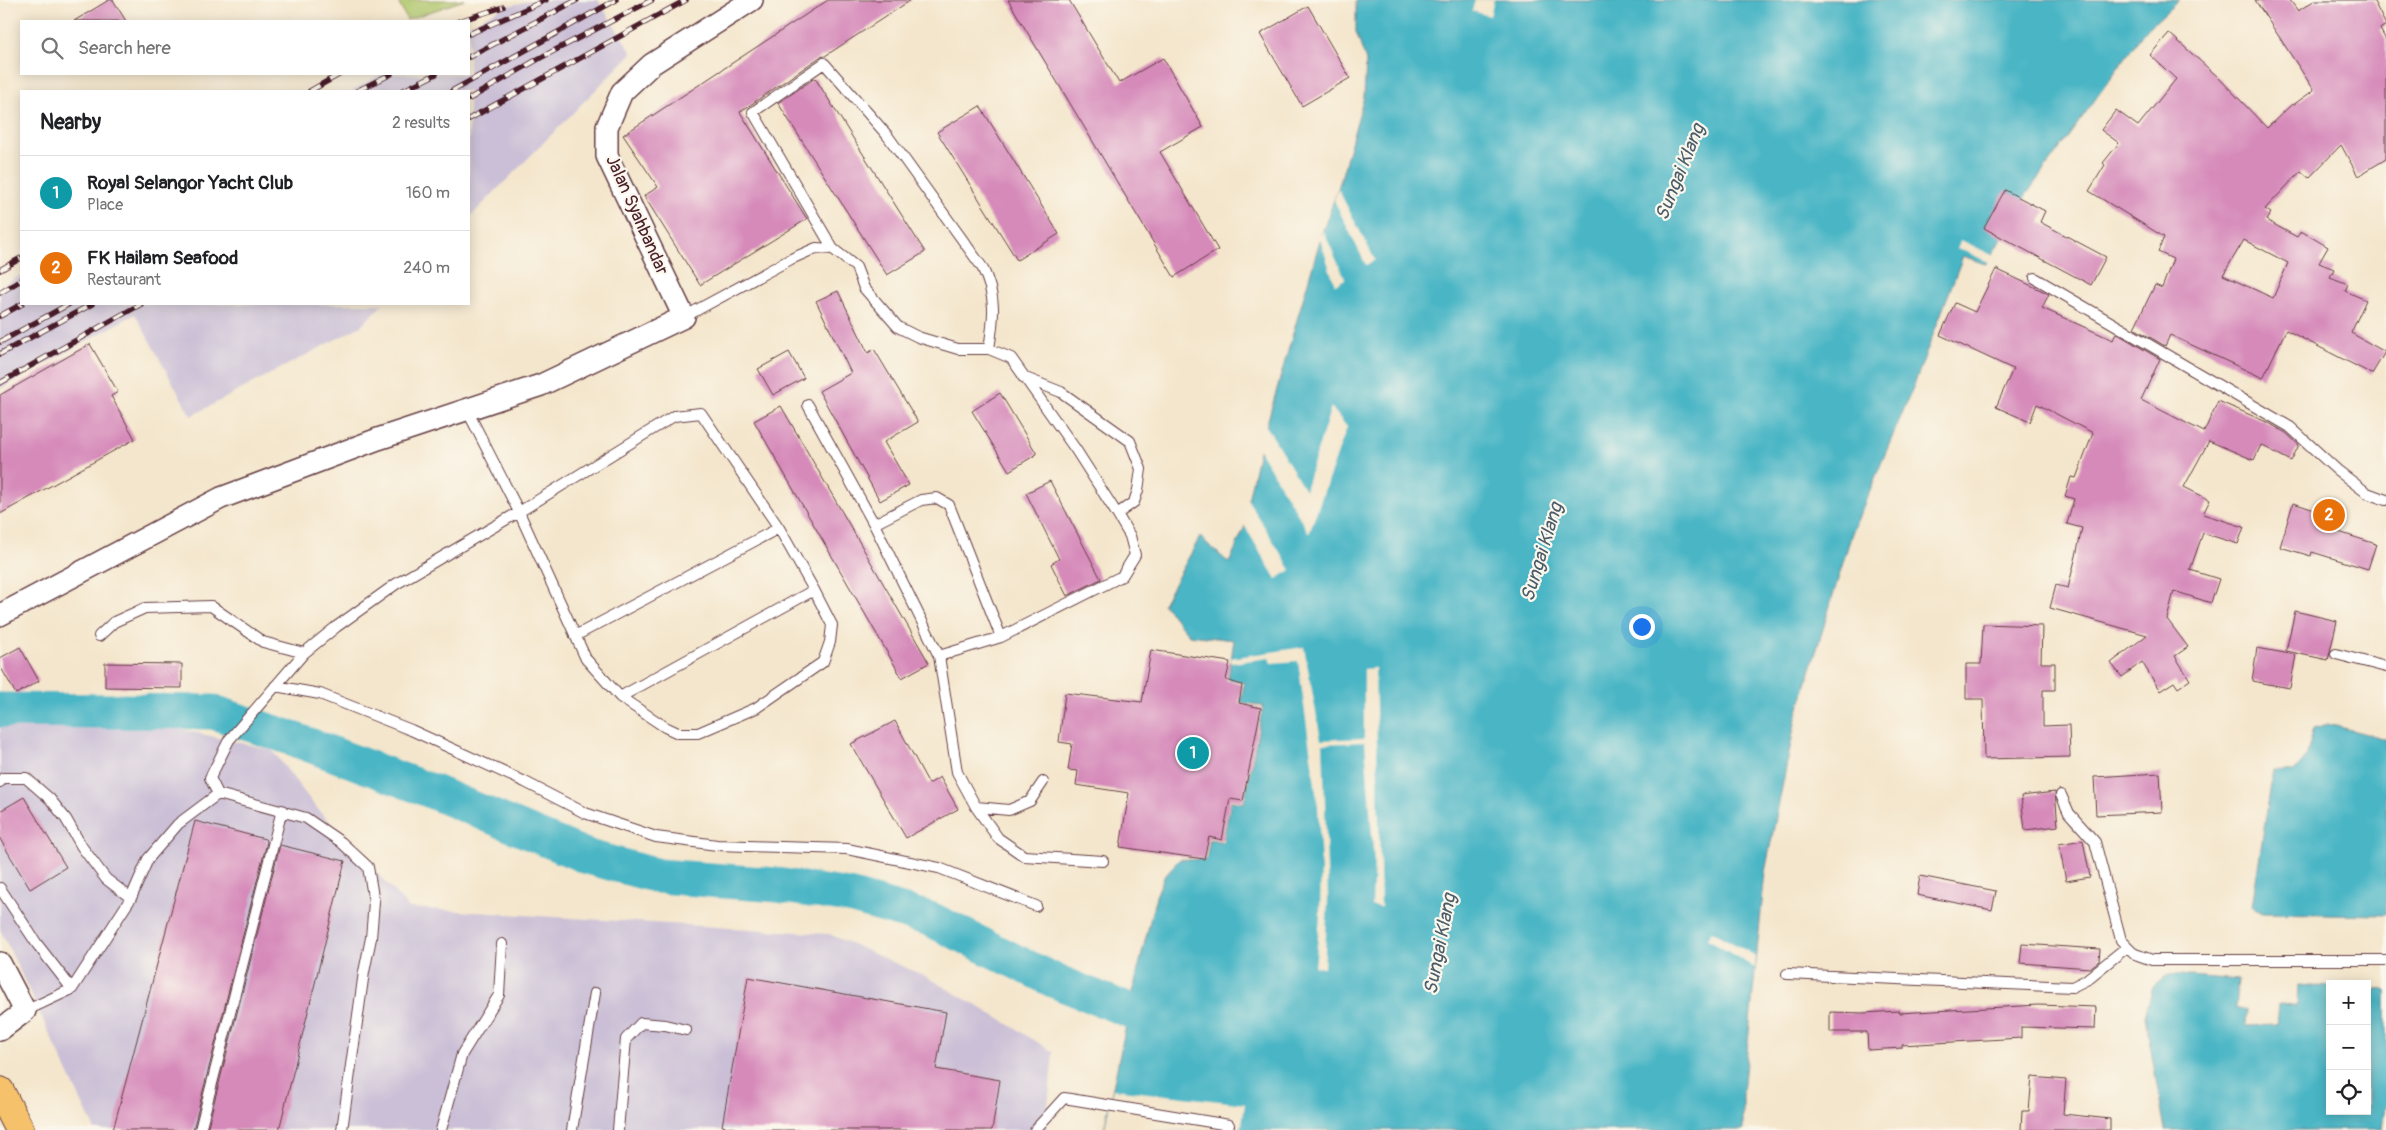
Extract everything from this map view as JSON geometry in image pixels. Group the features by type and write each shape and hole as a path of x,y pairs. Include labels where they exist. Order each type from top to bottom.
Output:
{"main road":[{"path":"0,1090 20,1130"}],"street":[{"name":"Jalan Syahbandar","path":"684,316 607,156 607,128 622,92 652,64 752,0"},
{"path":"0,615 221,498 378,439 541,385 684,316"},
{"path":"0,963 25,1011 0,1030"}],"lane":[{"path":"939,656 1002,637 1122,576 1135,555 1130,536 1076,450 1011,358 989,349 958,349 918,337 898,327 864,288 856,267 833,249 753,112 824,63 887,135 982,267 992,286 993,313 989,349"},
{"path":"684,316 791,259 816,248 833,249"},
{"path":"2035,278 2290,427 2336,470 2367,493 2386,500"},
{"path":"1022,376 1061,392 1130,440 1141,469 1138,490 1134,502 1117,514"},
{"path":"808,405 874,524 939,656 957,772 976,807 998,838 1024,856 1103,860"},
{"path":"342,1130 364,972 371,938 374,902 368,868 341,842 306,818 218,794 210,778 228,740 304,654 336,627 396,584 519,512 674,416 701,413 778,528 814,590 832,625 830,642 822,662 756,708 698,733 678,733 665,727 620,696 586,659 519,512 467,410"},
{"path":"874,524 921,500 937,498 949,505 1002,637"},
{"path":"575,636 778,528"},
{"path":"620,696 814,590"},
{"path":"99,636 114,622 145,608 211,606 263,642 304,654"},
{"path":"2336,654 2386,667"},
{"path":"275,686 320,694 411,730 525,782 585,813 656,837 717,845 847,849 939,868 1036,906"},
{"path":"0,782 3,778 26,778 50,798 106,879 131,898"},
{"path":"976,807 1008,810 1030,801 1044,782"},
{"path":"25,1011 72,989 131,898 148,859 178,824 218,794"},
{"path":"2061,795 2069,813 2095,842 2121,940 2135,954 2152,960 2386,960"},
{"path":"200,1130 282,810"},
{"path":"0,888 38,944 72,989"},
{"path":"441,1130 462,1054 499,995 502,944"},
{"path":"1787,974 2072,987 2086,980 2127,947"},
{"path":"572,1130 595,993"},
{"path":"618,1130 626,1039 641,1023 665,1025 686,1030"},
{"path":"1035,1130 1064,1098 1230,1125"}],"shaded area":[{"path":"533,0 598,0 632,53 470,217 470,90 353,90 380,75 470,75 470,24 503,7"},
{"path":"20,276 20,305 382,305 361,326 191,416 135,314 0,389 0,287"},
{"path":"0,724 175,728 272,750 314,805 409,908 829,934 927,977 1053,1052 1046,1130 95,1130 0,929"}],"green space":[{"path":"397,0 464,0 407,20"}],"water":[{"name":"Sungai Klang","path":"1356,0 2179,0 2144,32 2026,195 1988,262 1985,264 1963,256 1914,385 1852,533 1796,718 1765,872 1743,1092 1743,1130 1104,1130 1136,978 1156,896 1165,875 1180,859 1206,860 1210,839 1223,842 1231,801 1244,803 1263,706 1241,702 1244,683 1228,679 1234,640 1189,635 1163,604 1200,537 1229,563 1245,526 1248,500 1259,451 1364,97 1366,61 1356,32"},
{"path":"2328,724 2386,739 2386,915 2262,913 2252,906 2273,771 2294,772 2306,758 2314,728"},
{"path":"2168,974 2238,980 2235,1007 2247,1010 2246,1026 2277,1025 2279,1005 2297,1006 2298,985 2326,987 2326,1115 2371,1115 2371,989 2386,990 2386,1099 2382,1130 2165,1130 2145,1016 2153,987"}],"pier":[{"path":"1475,0 1494,0 1490,16 1472,11"},
{"path":"1338,189 1375,260 1366,265 1334,200"},
{"path":"1323,230 1345,279 1335,285 1320,239"},
{"path":"1961,240 1994,256 1991,263 1957,248"},
{"path":"1331,407 1347,427 1309,533 1258,448 1265,424 1305,490"},
{"path":"1246,497 1291,570 1276,579 1243,523"},
{"path":"1304,647 1321,740 1364,738 1364,669 1375,668 1381,907 1372,906 1374,861 1365,742 1323,744 1328,899 1324,968 1315,967 1320,918 1321,865 1318,806 1298,661 1271,663 1269,658 1231,663 1231,658"},
{"path":"1711,931 1756,956 1755,968 1707,939"},
{"path":"1113,1089 1245,1104 1241,1130 1116,1130 1105,1128"}],"building":[{"path":"109,0 113,0 125,20 76,20"},
{"path":"828,0 911,0 825,56 820,57 740,112 807,219 700,285 644,196 658,187 623,135"},
{"path":"1008,0 1069,0 1119,83 1163,58 1203,127 1160,152 1218,250 1174,277"},
{"path":"2255,0 2290,0 2298,11 2315,0 2373,0 2386,25 2380,29 2386,40 2386,159 2358,176 2341,145 2309,178 2301,171 2265,209 2271,213 2266,220 2297,237 2301,231 2328,247 2319,263 2334,269 2330,277 2348,284 2345,291 2366,300 2351,333 2385,352 2372,374 2286,330 2263,378 2170,335 2165,346 2134,328 2155,285 2162,288 2173,259 2158,252 2164,237 2089,191 2105,165 2103,163 2119,143 2101,130 2116,110 2138,126 2176,79 2150,55 2169,33 2218,77 2267,128 2292,104 2314,90","holes":["2244,240 2288,263 2273,298 2223,275"]},
{"path":"1308,6 1350,78 1302,106 1260,34"},
{"path":"815,78 925,252 887,275 778,103"},
{"path":"980,106 1059,234 1017,260 937,132"},
{"path":"2005,190 2045,211 2040,222 2106,257 2091,285 1984,228"},
{"path":"1996,269 2049,294 2042,308 2113,340 2116,333 2160,359 2141,400 2204,432 2218,401 2269,423 2286,433 2299,445 2291,461 2261,445 2254,460 2209,441 2184,487 2210,500 2203,514 2244,527 2238,544 2203,533 2190,570 2219,579 2211,603 2174,591 2167,619 2188,647 2175,656 2190,680 2178,688 2174,682 2160,691 2142,662 2122,677 2111,663 2147,635 2050,608 2056,585 2068,588 2076,556 2082,528 2067,524 2074,499 2065,496 2071,477 2076,478 2093,433 2037,404 2030,422 1996,407 2013,369 1940,335 1955,303 1975,312"},
{"path":"838,291 868,353 874,349 918,422 884,442 909,485 880,501 819,391 851,373 816,301"},
{"path":"90,344 118,392 111,396 135,439 0,514 0,395"},
{"path":"789,352 804,378 773,395 758,369"},
{"path":"1000,393 1037,454 1009,471 972,411"},
{"path":"781,406 929,663 902,678 754,421"},
{"path":"1050,481 1101,579 1067,596 1051,564 1059,559 1026,493"},
{"path":"2293,503 2324,513 2320,526 2376,544 2368,569 2312,552 2311,556 2280,547"},
{"path":"2295,611 2337,621 2328,660 2286,651"},
{"path":"1983,624 2042,626 2041,663 2055,663 2055,690 2043,690 2043,726 2069,725 2070,757 1984,759 1983,699 1966,699 1966,664 1981,664"},
{"path":"20,647 39,681 16,694 0,666 0,658"},
{"path":"2257,648 2296,655 2290,688 2252,681"},
{"path":"1151,650 1230,662 1226,680 1242,685 1239,703 1261,708 1243,801 1230,799 1222,840 1209,837 1204,859 1120,847 1129,793 1076,785 1078,771 1068,770 1072,744 1059,742 1065,693 1142,702"},
{"path":"105,663 182,664 182,688 105,687"},
{"path":"895,721 929,784 940,777 958,809 906,838 851,744"},
{"path":"2160,773 2162,812 2096,815 2094,777"},
{"path":"2055,792 2058,826 2025,830 2021,796"},
{"path":"24,797 66,867 30,889 0,839 0,811"},
{"path":"195,821 265,839 267,842 193,1130 113,1130"},
{"path":"2083,840 2090,877 2066,881 2059,844"},
{"path":"280,845 345,861 279,1130 207,1130"},
{"path":"1920,876 1996,891 1992,910 1917,895"},
{"path":"2022,944 2100,949 2099,961 2090,968 2020,963"},
{"path":"748,977 946,1012 936,1069 1000,1080 992,1130 746,1130 722,1126"},
{"path":"2038,1005 2096,1007 2095,1029 2021,1027 2021,1038 1902,1045 1902,1048 1868,1050 1867,1032 1830,1032 1830,1012 1899,1011 1899,1013"},
{"path":"2032,1077 2066,1080 2063,1114 2110,1119 2110,1130 2021,1130 2022,1111 2029,1111"}],"waterway":[{"path":"0,710 213,712 291,738 431,791 588,857 658,876 777,885 849,896 930,919 1055,981 1173,1028"}],"railway":[{"path":"470,34 546,0"},
{"path":"470,56 577,0"},
{"path":"454,90 616,0"},
{"path":"470,98 540,58 652,0"},
{"path":"470,118 686,0"},
{"path":"462,20 503,7"},
{"path":"312,90 338,75"},
{"path":"359,90 389,75"},
{"path":"404,90 434,75"},
{"path":"0,270 20,259"},
{"path":"0,293 20,281"},
{"path":"0,316 20,305"},
{"path":"0,342 67,305"},
{"path":"0,354 90,305"},
{"path":"0,383 139,305"}],"place":[{"name":"FK Hailam Seafood","path":"2329,515"},
{"name":"Royal Selangor Yacht Club","path":"1193,753"}]}
